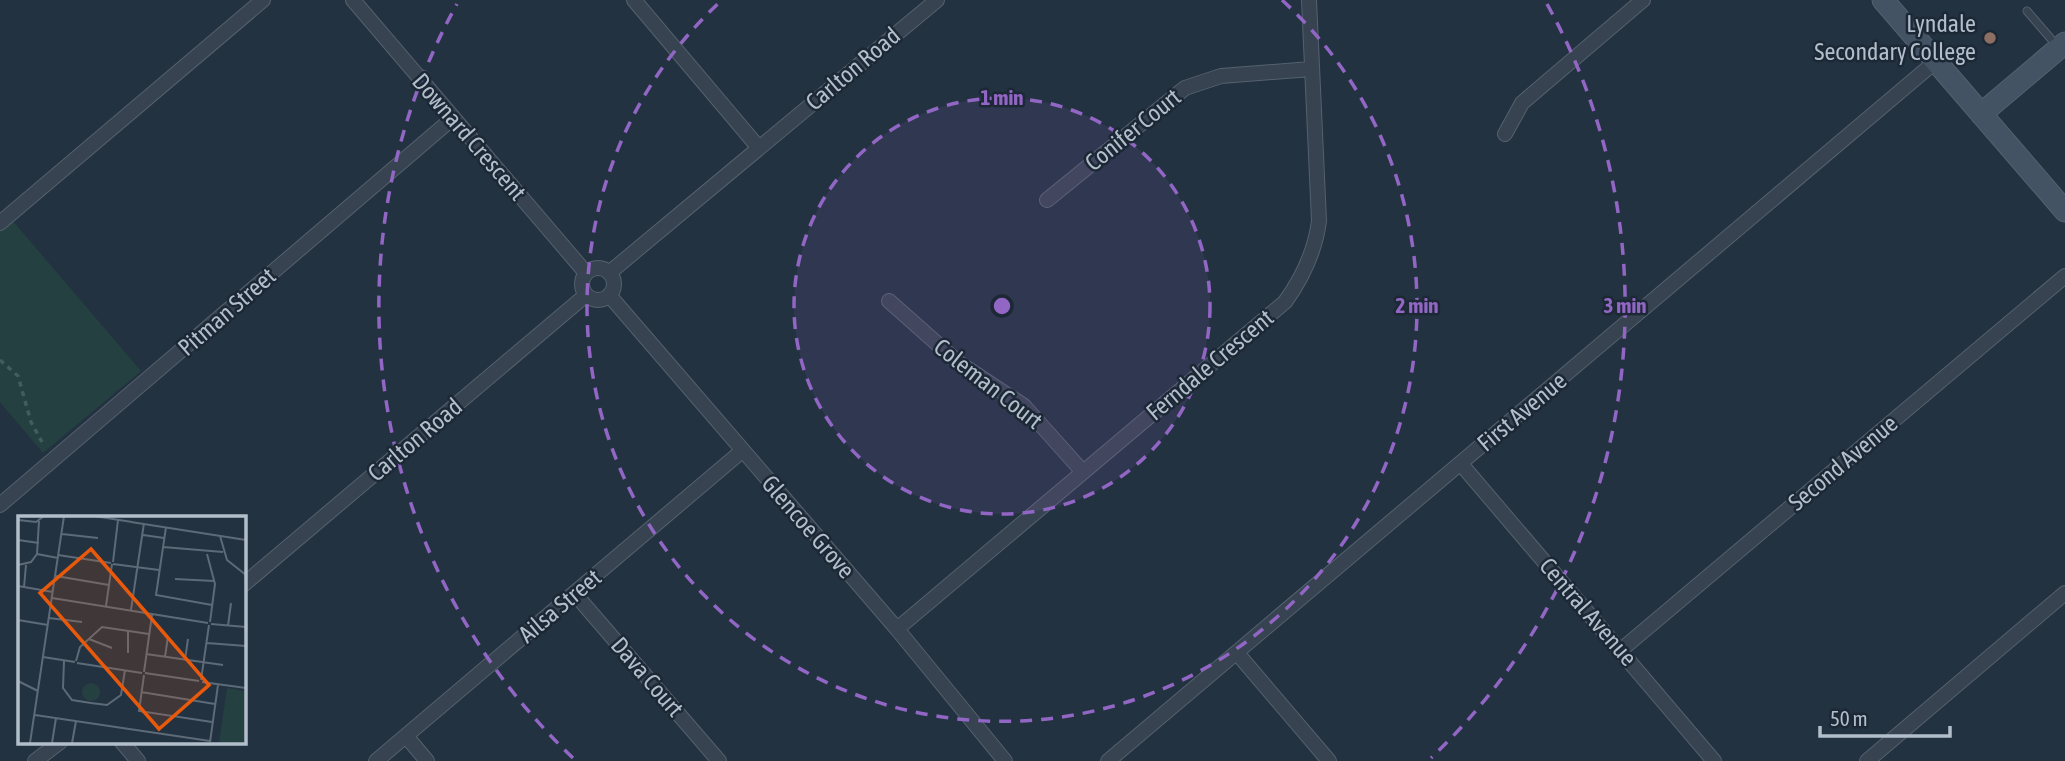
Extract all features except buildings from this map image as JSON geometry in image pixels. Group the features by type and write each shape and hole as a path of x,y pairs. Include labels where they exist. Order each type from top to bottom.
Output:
{"main road":[{"path":"1883,0 2065,211"},
{"path":"1981,114 2062,45"}],"street":[{"path":"0,223 263,0"},
{"name":"Downard Crescent","path":"353,0 586,273"},
{"path":"634,0 759,148"},
{"name":"Carlton Road","path":"609,273 935,0"},
{"name":"Ferndale Crescent","path":"897,629 1285,302 1303,275 1317,237 1319,221 1309,0"},
{"path":"1505,134 1522,103 1643,0"},
{"name":"First Avenue","path":"1108,761 1935,62"},
{"name":"Conifer Court","path":"1047,200 1185,88 1221,76 1311,69"},
{"name":"Pitman Street","path":"0,505 453,118"},
{"path":"600,268 609,273 613,282 609,295 600,300 586,295 582,281 586,273 600,268"},
{"name":"Second Avenue","path":"1621,650 2065,276"},
{"name":"Carlton Road","path":"245,583 586,295"},
{"name":"Glencoe Grove","path":"609,295 897,629 1005,761"},
{"name":"Coleman Court","path":"889,301 959,363 1024,406 1083,472"},
{"name":"Ailsa Street","path":"376,761 743,451"},
{"name":"Central Avenue","path":"1461,464 1714,761"},
{"path":"1867,761 2065,593"},
{"name":"Dava Court","path":"575,594 719,761"},
{"path":"1237,653 1329,761"},
{"path":"406,736 427,761"},
{"path":"35,761 57,744"},
{"path":"124,744 138,761"}],"lane":[{"path":"2027,11 2062,45"}],"path":[{"path":"0,360 18,376 31,422 42,442"}],"green space":[{"path":"12,220 141,371 43,453 0,402 0,230"}],"place":[{"name":"Lyndale Secondary College","path":"1990,38"}]}
